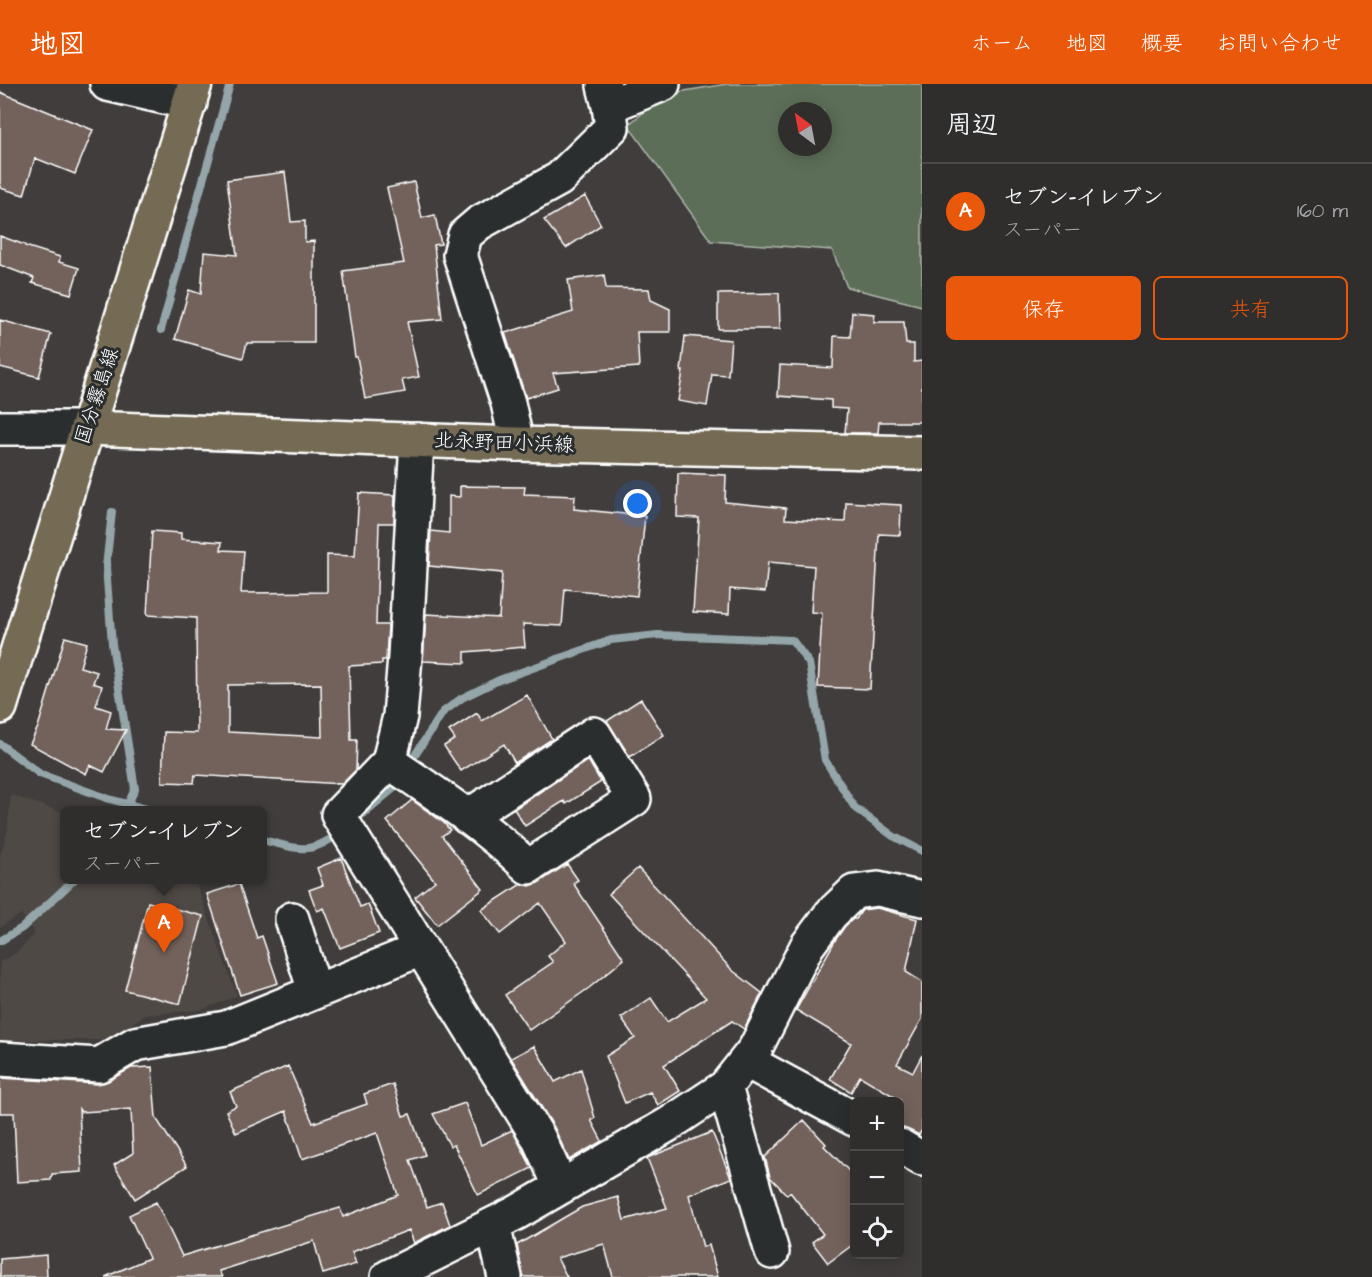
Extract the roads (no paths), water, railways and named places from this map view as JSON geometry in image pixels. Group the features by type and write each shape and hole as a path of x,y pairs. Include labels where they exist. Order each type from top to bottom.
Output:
{"main road":[{"name":"国分霧島線","path":"0,708 193,93"},
{"name":"北永野田小浜線","path":"87,428 517,444 922,453"}],"street":[{"path":"107,84 193,93"},
{"path":"517,444 508,403 460,255 465,235 479,223 559,179 612,127 606,95 663,84"},
{"path":"0,428 87,428"},
{"path":"417,440 400,716 389,762 338,815 538,1137 561,1187"},
{"path":"389,762 423,784 467,817 507,847 528,867 634,799 594,735 467,817"},
{"path":"734,1075 755,1049 807,946 831,914 854,892 878,889 922,899"},
{"path":"292,919 315,991"},
{"path":"0,1059 99,1065 135,1044 226,1028 421,949"},
{"path":"387,1277 493,1225 561,1187 669,1124 734,1075 754,1065 850,1116"},
{"path":"734,1075 772,1252"},
{"path":"904,1148 922,1159"},
{"path":"493,1225 505,1277"}],"waterway":[{"path":"161,330 230,84"},
{"path":"112,512 106,567 112,644 135,789 127,806"},
{"path":"408,766 443,712 462,698 499,680 611,640 658,635 792,640 809,663 825,760 855,808 893,836 922,851"},
{"path":"0,744 40,774 109,799 136,806"},
{"path":"352,823 393,789 401,777"},
{"path":"267,841 295,848 312,847 331,839 342,831"},
{"path":"0,941 22,928 70,884"}],"place":[{"name":"セブン-イレブン","path":"164,953"}]}
